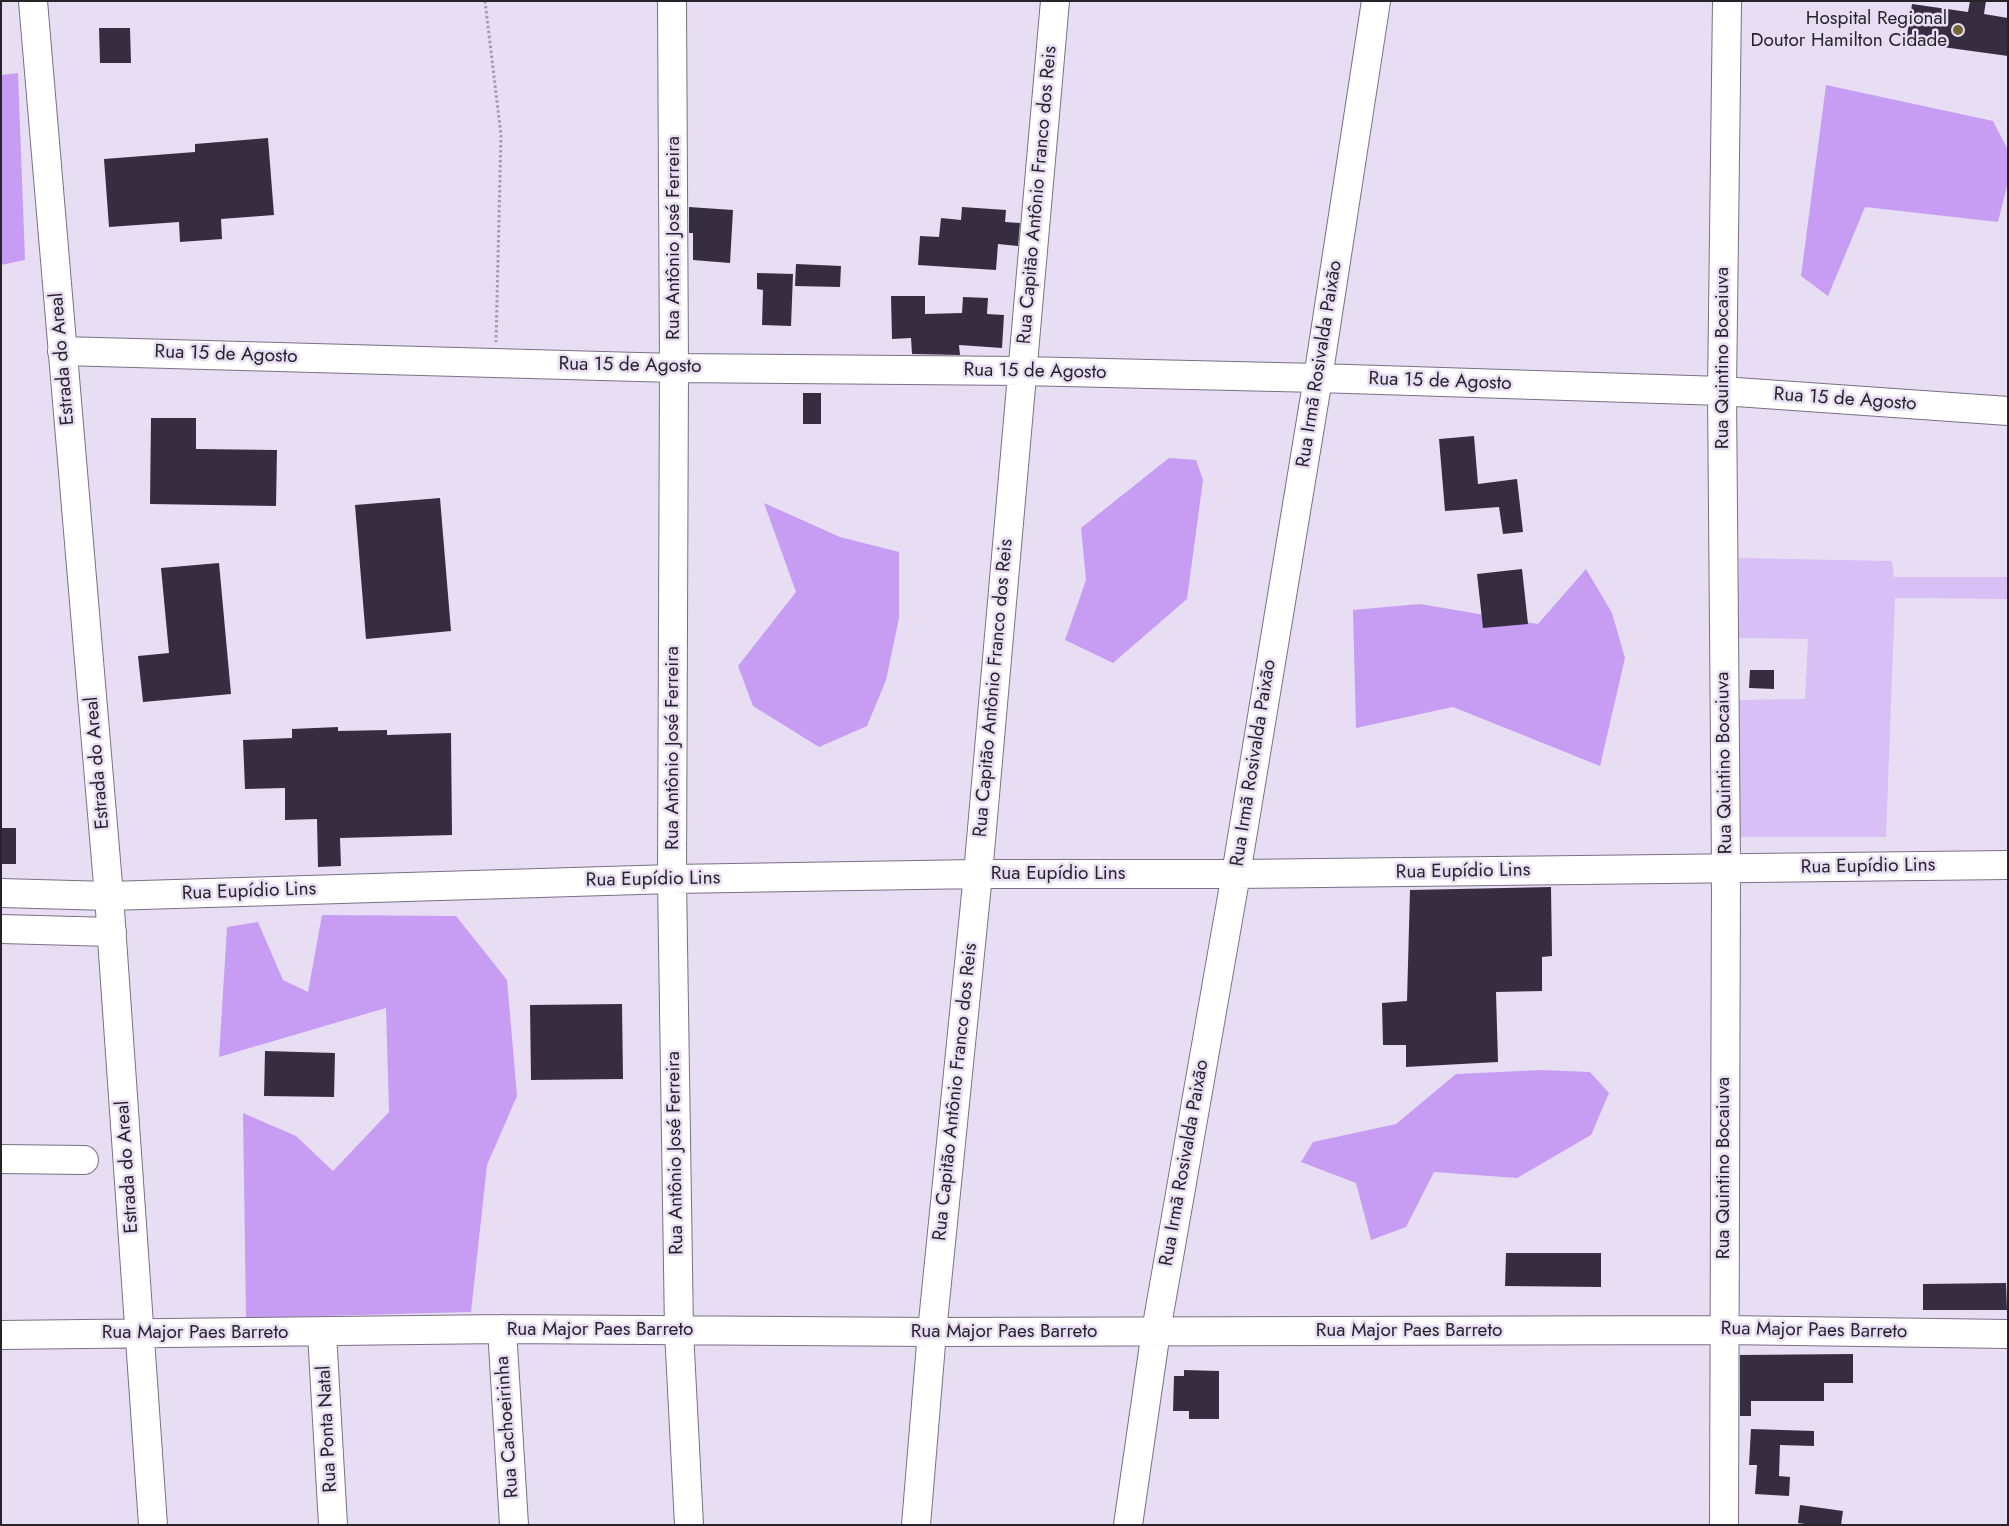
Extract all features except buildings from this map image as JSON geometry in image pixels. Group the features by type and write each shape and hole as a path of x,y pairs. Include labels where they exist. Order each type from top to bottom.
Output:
{"street":[{"name":"Estrada do Areal","path":"33,1 112,932 153,1525"},
{"name":"Rua Antônio José Ferreira","path":"672,1 674,368 672,879 678,1331 689,1525"},
{"name":"Rua Capitão Antônio Franco dos Reis","path":"916,1525 932,1332 978,874 1055,1"},
{"name":"Rua Irmã Rosivalda Paixão","path":"1128,1525 1156,1331 1236,874 1318,378 1376,1"},
{"name":"Rua Quintino Bocaiuva","path":"1724,1525 1726,869 1722,391 1727,1"},
{"name":"Rua 15 de Agosto","path":"62,351 674,368 1022,371 1318,378 1722,391 2008,412"},
{"name":"Rua Eupídio Lins","path":"1,894 109,896 672,879 978,874 1236,874 2008,865"},
{"path":"1,929 112,932"},
{"path":"1,1158 84,1160"},
{"name":"Rua Major Paes Barreto","path":"1,1335 322,1333 502,1329 932,1332 1724,1330 2008,1334"},
{"name":"Rua Cachoeirinha","path":"502,1329 514,1525"},
{"name":"Rua Ponta Natal","path":"322,1333 333,1525"}],"path":[{"path":"485,1 501,134 496,363"}],"shaded area":[{"path":"18,73 25,260 1,265 1,75"},
{"path":"1826,85 1993,121 2008,150 2008,182 1998,222 1865,207 1828,296 1801,276"},
{"path":"1169,458 1196,460 1203,480 1187,599 1113,663 1065,640 1086,580 1081,528"},
{"path":"764,503 840,537 899,552 899,618 886,680 867,726 819,747 753,706 738,666 796,592"},
{"path":"1739,558 1892,561 1894,577 2008,577 2008,599 1895,598 1886,837 1734,837 1734,700 1805,699 1808,639 1737,638"},
{"path":"1586,569 1612,613 1625,658 1600,766 1453,707 1356,728 1353,610 1420,604 1538,624"},
{"path":"322,915 456,916 507,980 517,1096 487,1165 471,1312 246,1318 243,1113 296,1136 333,1171 389,1112 386,1008 219,1057 227,927 258,922 283,980 308,992"},
{"path":"1542,1070 1590,1072 1609,1093 1591,1135 1517,1178 1434,1172 1406,1227 1371,1240 1356,1183 1301,1162 1313,1142 1396,1124 1456,1074"}],"place":[{"name":"Hospital Regional Doutor Hamilton Cidade","path":"1958,30"}]}
